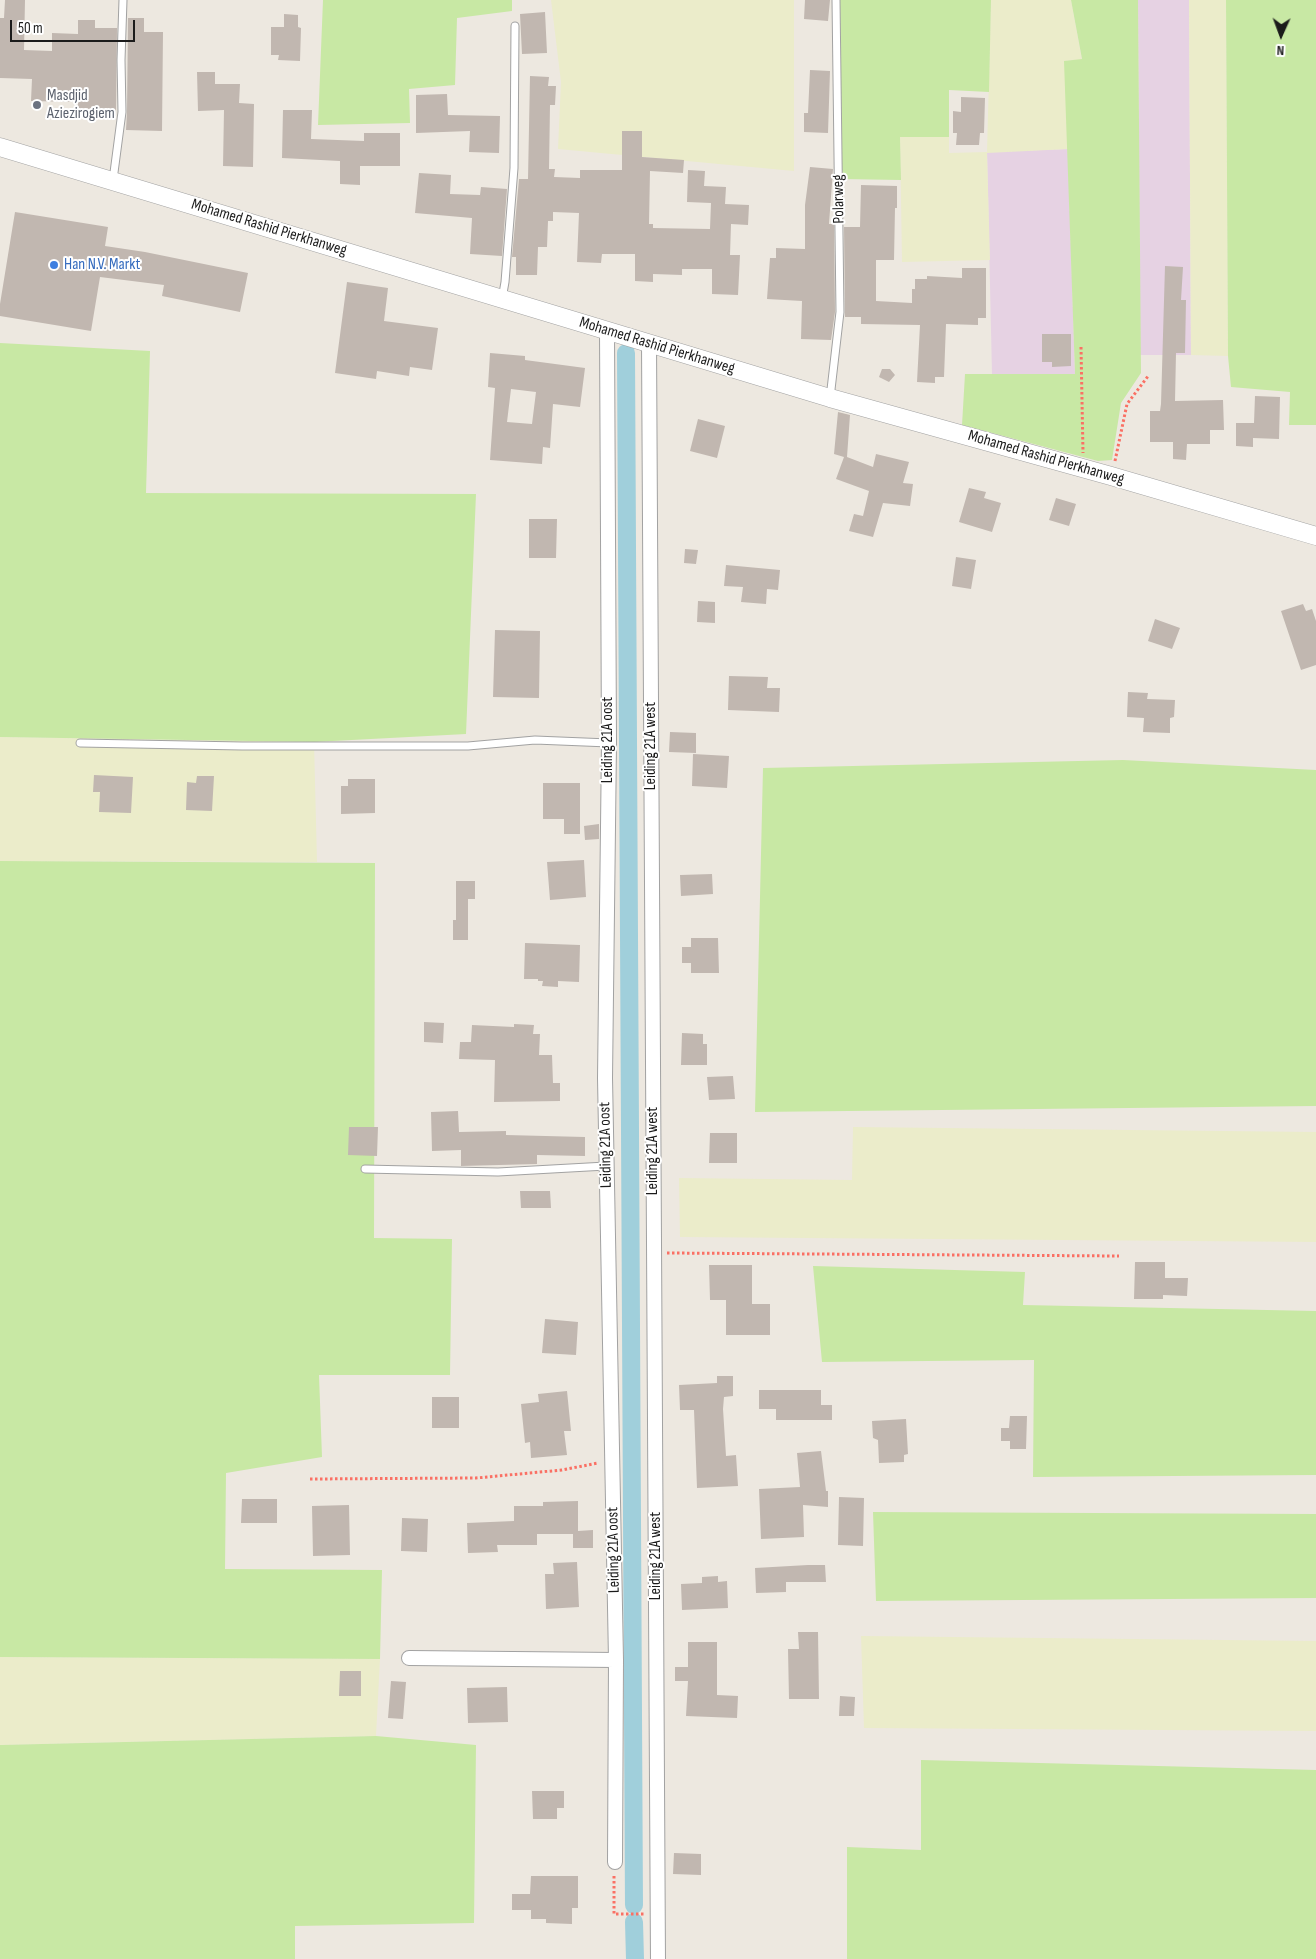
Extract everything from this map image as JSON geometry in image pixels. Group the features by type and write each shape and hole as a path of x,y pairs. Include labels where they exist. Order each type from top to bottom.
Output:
{"street":[{"name":"Mohamed Rashid Pierkhanweg","path":"0,147 830,398 1112,476 1316,536"},
{"name":"Leiding 21A oost","path":"607,331 609,743 606,1166 616,1660 614,1862"},
{"name":"Leiding 21A west","path":"650,343 658,1959"},
{"path":"409,1658 616,1660"}],"lane":[{"path":"113,180 122,112 123,0"},
{"name":"Polarweg","path":"830,398 840,312 836,0"},
{"path":"502,299 514,168 515,26"},
{"path":"80,743 242,746 468,746 536,740 609,743"},
{"path":"365,1169 498,1172 606,1166"}],"path":[{"path":"1081,346 1084,469"},
{"path":"1112,476 1127,404 1149,375"},
{"path":"654,1253 1119,1256"},
{"path":"310,1479 476,1478 590,1466 613,1458"},
{"path":"614,1862 614,1914 658,1914"}],"shaded area":[{"path":"1138,0 1189,0 1191,355 1140,355"},
{"path":"1068,149 1075,375 992,374 987,152"}],"green space":[{"path":"323,0 512,0 512,11 457,18 455,85 409,89 410,123 318,125"},
{"path":"551,0 794,0 794,171 558,149 561,82"},
{"path":"840,0 991,0 989,92 949,90 949,137 900,137 901,180 842,179"},
{"path":"991,0 1071,0 1082,60 1065,61 1068,149 987,153 990,260 902,262 900,137 949,137 949,153 987,152"},
{"path":"1071,0 1138,0 1141,373 1121,403 1112,460 1098,461 962,425 965,374 1075,374 1064,61 1082,59"},
{"path":"1189,0 1226,0 1228,356 1191,355"},
{"path":"1226,0 1316,0 1316,425 1289,425 1290,392 1231,387 1228,356"},
{"path":"0,343 150,351 146,493 476,494 466,734 314,742 0,737"},
{"path":"0,737 314,742 317,862 0,861"},
{"path":"1123,760 1316,770 1316,1106 755,1112 763,768"},
{"path":"0,861 375,863 374,1238 452,1239 450,1375 319,1375 322,1457 226,1473 225,1569 382,1570 380,1659 0,1657"},
{"path":"853,1127 1316,1132 1316,1242 680,1237 679,1178 852,1180"},
{"path":"813,1266 1025,1272 1023,1305 1316,1311 1316,1475 1033,1477 1034,1360 822,1362"},
{"path":"873,1512 1316,1514 1316,1598 876,1601"},
{"path":"861,1636 1316,1641 1316,1731 864,1728"},
{"path":"0,1657 380,1659 376,1736 0,1745"},
{"path":"376,1736 476,1745 474,1923 295,1926 295,1959 0,1959 0,1745"},
{"path":"921,1760 1316,1770 1316,1959 847,1959 847,1847 921,1850"}],"building":[{"path":"5,0 25,0 24,50 52,51 52,33 78,34 78,20 95,20 95,28 117,28 116,116 90,117 90,110 78,110 78,102 31,101 32,79 0,78 0,18 4,18"},
{"path":"805,0 830,0 828,21 804,19"},
{"path":"545,12 547,53 522,54 520,14"},
{"path":"284,14 298,15 298,27 301,28 300,61 278,60 279,55 271,55 271,27 284,27"},
{"path":"128,18 144,18 144,32 163,32 162,131 126,130"},
{"path":"810,70 830,71 828,133 804,132 804,113 808,113"},
{"path":"197,72 215,72 215,84 240,84 239,103 254,104 253,167 223,166 224,110 198,111"},
{"path":"530,76 549,77 548,86 556,86 555,105 550,105 549,169 555,169 554,177 580,178 580,170 622,170 622,131 642,131 642,157 684,160 683,173 650,171 649,224 653,224 653,228 710,229 711,203 687,202 688,170 705,171 704,186 726,187 725,204 749,205 748,225 731,224 730,255 740,255 738,295 712,294 712,269 682,269 682,275 653,274 653,282 635,281 635,254 602,254 601,263 577,262 579,213 553,212 553,221 548,221 547,247 538,247 537,275 516,275 516,257 512,257 519,179 528,179"},
{"path":"447,94 448,115 500,116 499,153 469,152 470,131 416,133 416,95"},
{"path":"961,97 985,98 984,133 980,133 979,145 956,145 957,133 953,133 953,111 961,112"},
{"path":"283,110 312,110 311,139 364,141 364,133 400,133 400,166 360,166 360,185 340,184 340,161 282,158"},
{"path":"810,167 833,169 829,224 834,224 835,312 831,340 801,339 802,301 767,299 770,258 776,258 776,248 805,249 805,205"},
{"path":"419,173 451,175 450,194 480,195 481,187 507,189 502,256 470,254 472,218 415,213"},
{"path":"861,185 897,186 894,260 876,260 876,301 912,303 912,289 915,289 915,279 927,279 927,276 962,278 962,268 986,268 986,318 978,318 978,325 946,324 944,377 935,377 935,383 917,382 920,325 861,324 861,317 845,317 844,227 860,227"},
{"name":"Han N.V. Markt","path":"15,212 108,227 105,246 145,252 248,273 240,312 162,296 164,285 100,277 91,331 0,316 0,304"},
{"path":"1165,266 1183,267 1181,300 1186,300 1185,353 1176,353 1175,401 1223,400 1224,430 1210,430 1210,444 1187,444 1186,460 1173,459 1173,442 1150,442 1150,411 1160,411 1161,404"},
{"path":"347,282 388,288 384,321 438,328 432,370 410,367 409,376 377,371 376,379 335,373"},
{"path":"1042,334 1071,334 1071,366 1052,367 1052,362 1042,362"},
{"path":"490,353 525,356 525,360 585,368 580,407 553,404 550,448 543,447 542,464 490,460 495,388 488,387","holes":["511,389 536,392 532,424 507,422"]},
{"path":"882,369 890,369 895,375 889,382 879,377"},
{"path":"1255,396 1280,397 1279,439 1253,438 1253,447 1236,446 1236,423 1254,423"},
{"path":"838,412 850,415 847,457 873,467 876,454 909,462 903,483 913,484 910,506 883,503 873,537 849,531 854,514 863,516 869,491 836,479 844,457 834,454"},
{"path":"698,419 725,426 717,458 690,451"},
{"path":"969,488 986,492 984,498 1001,503 992,532 959,522"},
{"path":"1056,498 1076,504 1069,526 1049,520"},
{"path":"529,519 557,519 556,558 529,558"},
{"path":"685,549 698,550 696,564 684,563"},
{"path":"956,557 976,560 971,589 952,586"},
{"path":"726,565 780,570 778,590 767,589 766,604 741,602 743,587 724,586"},
{"path":"698,601 715,602 715,623 697,622"},
{"path":"1303,604 1306,611 1312,609 1316,621 1316,665 1301,670 1281,611"},
{"path":"1155,619 1180,628 1172,649 1148,641"},
{"path":"495,630 540,631 539,698 493,697"},
{"path":"729,676 768,677 767,688 780,688 779,712 728,710"},
{"path":"1128,692 1148,693 1147,699 1175,700 1174,717 1170,718 1170,733 1143,732 1144,718 1127,717"},
{"path":"670,732 696,733 696,753 669,752"},
{"path":"693,754 729,756 727,788 692,786"},
{"path":"94,775 133,777 131,813 99,812 100,792 93,792"},
{"path":"197,776 214,776 212,811 186,810 187,782 196,783"},
{"path":"348,779 375,779 375,813 341,814 341,786 348,786"},
{"path":"543,783 580,783 580,834 564,834 564,819 543,819"},
{"path":"599,824 599,839 585,840 584,826"},
{"path":"584,860 586,897 550,900 547,862"},
{"path":"712,874 713,894 681,896 680,875"},
{"path":"456,881 475,881 475,899 468,899 468,940 453,940 453,920 456,920"},
{"path":"691,938 718,938 719,973 691,973 691,963 682,963 682,947 691,947"},
{"path":"525,943 580,945 579,982 558,981 558,987 542,986 543,981 538,981 538,979 524,979"},
{"path":"424,1022 444,1023 443,1043 424,1042"},
{"path":"514,1024 534,1025 533,1034 540,1034 539,1055 552,1055 553,1083 560,1083 560,1101 494,1102 495,1060 459,1059 460,1042 471,1042 472,1025 514,1027"},
{"path":"682,1033 703,1034 703,1044 707,1044 707,1065 681,1065"},
{"path":"733,1076 735,1099 709,1100 707,1077"},
{"path":"458,1111 459,1132 506,1131 506,1135 585,1137 585,1156 537,1155 537,1164 461,1166 461,1150 432,1151 431,1112"},
{"path":"349,1127 378,1127 377,1156 348,1155"},
{"path":"710,1133 737,1133 737,1163 709,1163"},
{"path":"520,1191 550,1191 551,1208 521,1208"},
{"path":"1135,1262 1165,1262 1165,1278 1188,1278 1187,1296 1163,1295 1163,1299 1134,1299"},
{"path":"709,1265 752,1265 752,1304 770,1304 770,1335 726,1335 726,1300 710,1300"},
{"path":"545,1319 578,1322 576,1355 542,1353"},
{"path":"717,1376 733,1376 733,1396 724,1397 723,1409 726,1456 736,1455 738,1486 697,1488 694,1410 680,1410 679,1385 717,1383"},
{"path":"759,1390 821,1390 821,1405 832,1405 832,1420 776,1420 776,1409 759,1409"},
{"path":"567,1391 571,1431 564,1431 567,1455 531,1458 530,1442 525,1443 521,1404 539,1402 538,1394"},
{"path":"432,1397 459,1397 459,1428 432,1428"},
{"path":"1010,1416 1027,1416 1026,1449 1010,1449 1010,1441 1001,1441 1001,1428 1009,1428"},
{"path":"906,1419 908,1454 904,1455 904,1462 879,1463 878,1440 873,1438 872,1421"},
{"path":"821,1451 826,1491 828,1491 828,1507 803,1505 804,1537 761,1539 759,1489 800,1487 797,1453"},
{"path":"839,1497 864,1498 863,1546 838,1545"},
{"path":"242,1499 277,1499 277,1523 241,1523"},
{"path":"578,1501 578,1531 593,1530 593,1548 573,1548 573,1534 537,1534 537,1545 497,1545 498,1552 468,1553 467,1523 514,1521 514,1506 543,1506 543,1502"},
{"path":"349,1505 350,1555 313,1556 312,1506"},
{"path":"402,1518 428,1519 427,1552 401,1551"},
{"path":"577,1562 579,1607 546,1609 545,1574 554,1574 553,1563"},
{"path":"825,1565 826,1582 786,1582 786,1592 756,1593 755,1568"},
{"path":"718,1576 718,1582 727,1581 728,1608 682,1610 681,1584 702,1583 702,1577"},
{"path":"798,1632 818,1632 819,1699 789,1699 788,1649 799,1649"},
{"path":"688,1642 717,1642 717,1695 738,1696 737,1718 686,1716 688,1681 675,1681 675,1667 688,1667"},
{"path":"340,1671 361,1671 361,1696 339,1696"},
{"path":"391,1681 406,1682 403,1719 388,1718"},
{"path":"507,1687 508,1722 468,1723 467,1688"},
{"path":"840,1696 855,1697 854,1716 839,1716"},
{"path":"532,1791 564,1791 564,1808 557,1808 557,1819 533,1819"},
{"path":"674,1853 701,1854 701,1875 673,1874"},
{"path":"531,1876 578,1876 578,1908 572,1908 572,1924 546,1923 546,1919 531,1919 531,1910 512,1910 512,1894 530,1894"}],"waterway":[{"path":"626,353 634,1905"},
{"path":"634,1922 635,1959"}],"place":[{"name":"Masdjid Aziezirogiem","path":"37,105"},
{"name":"Han N.V. Markt","path":"54,265"}]}
